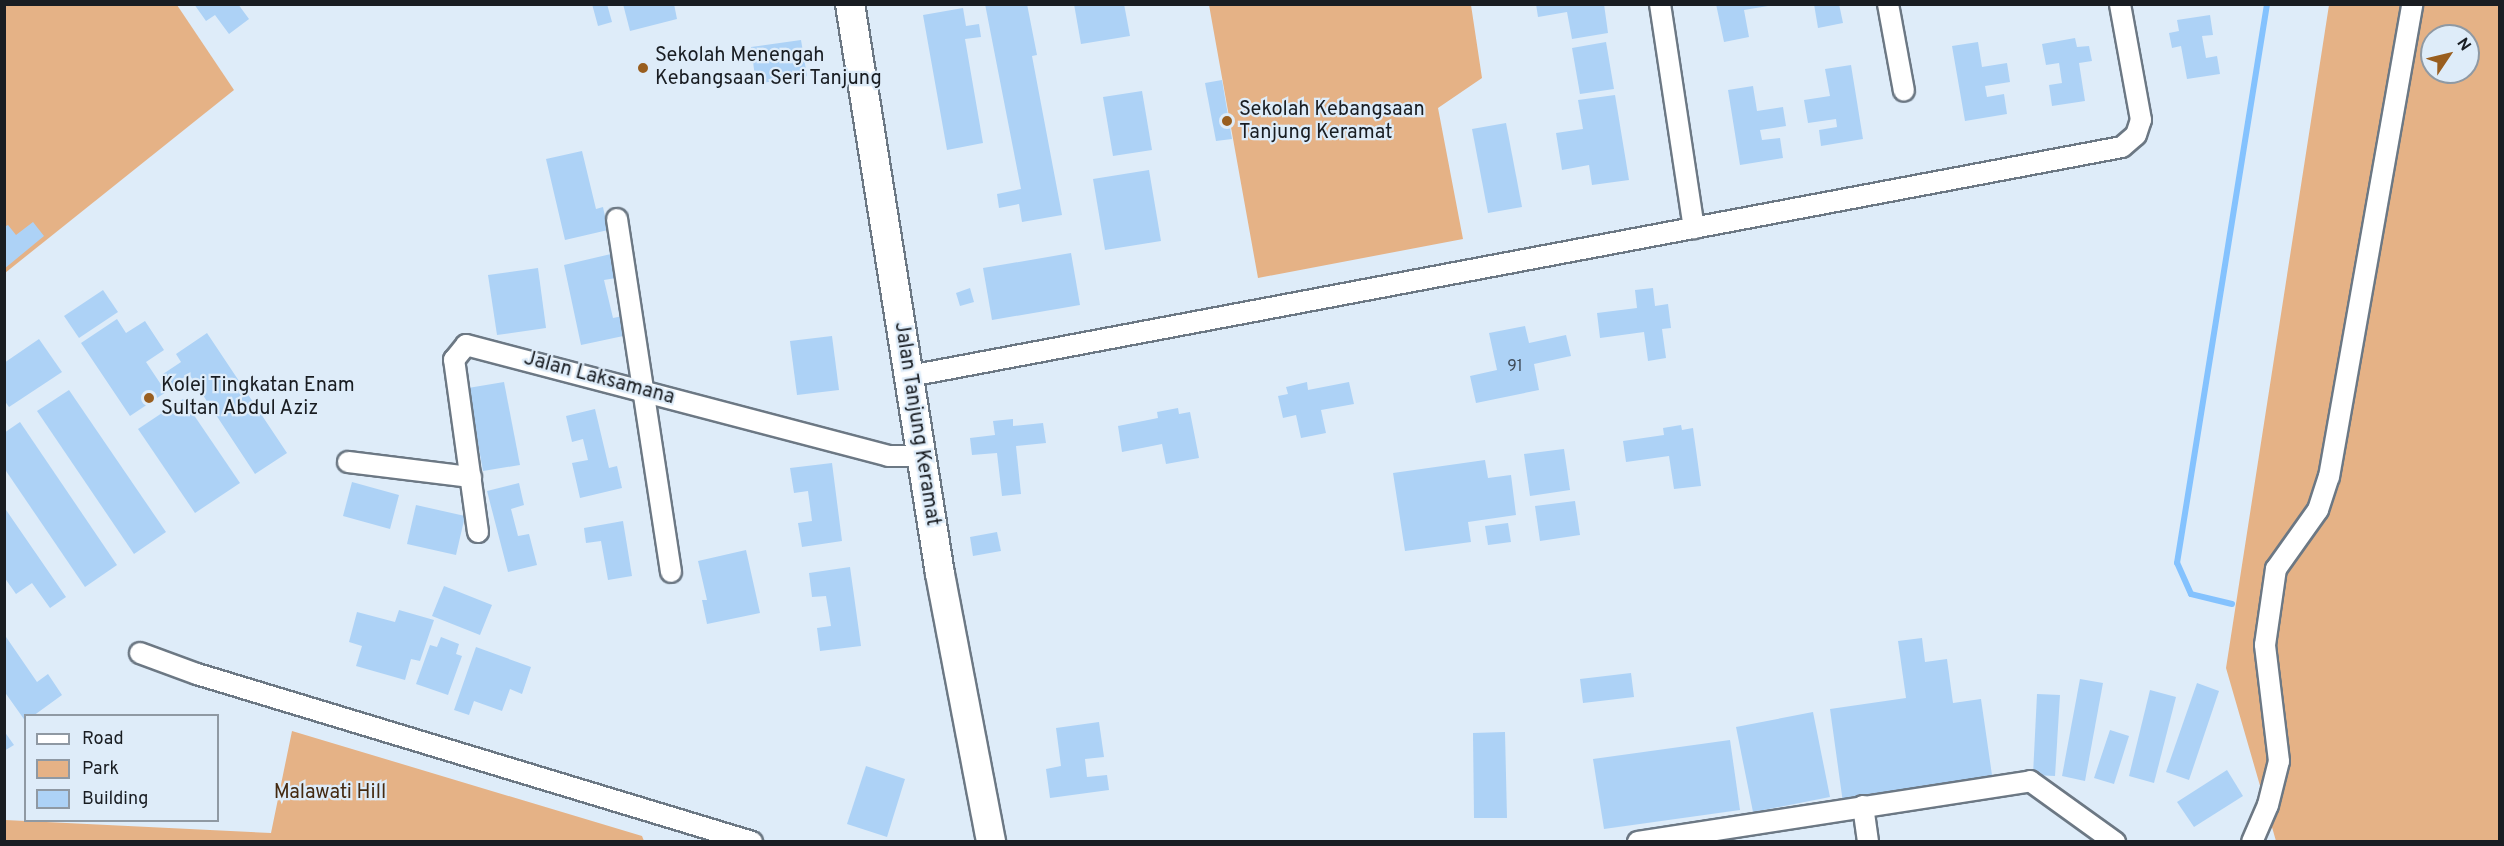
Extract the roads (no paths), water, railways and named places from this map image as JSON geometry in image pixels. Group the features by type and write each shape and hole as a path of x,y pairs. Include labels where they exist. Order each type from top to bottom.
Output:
{"street":[{"name":"Jalan Tanjung Keramat","path":"850,4 910,376 920,456 991,842"},
{"path":"1660,4 1694,228"},
{"path":"1888,4 1904,91"},
{"path":"910,376 2122,147 2136,135 2141,120 2120,4"},
{"path":"2252,842 2268,805 2279,761 2265,645 2276,569 2318,510 2329,477 2412,4"},
{"path":"617,219 671,572"},
{"name":"Jalan Laksamana","path":"478,532 454,360 466,345 888,456 920,456"},
{"path":"348,462 471,477"},
{"path":"140,653 197,674 752,842"},
{"path":"1638,842 2030,781 2115,842"},
{"path":"1863,806 1868,842"}],"waterway":[{"path":"2232,604 2191,594 2177,563 2267,4"}],"place":[{"name":"Sekolah Menengah Kebangsaan Seri Tanjung","path":"643,68"},
{"name":"Sekolah Kebangsaan Tanjung Keramat","path":"1227,121"},
{"name":"Kolej Tingkatan Enam Sultan Abdul Aziz","path":"149,398"}],"park label":[{"name":"Malawati Hill","path":"330,793"}]}
